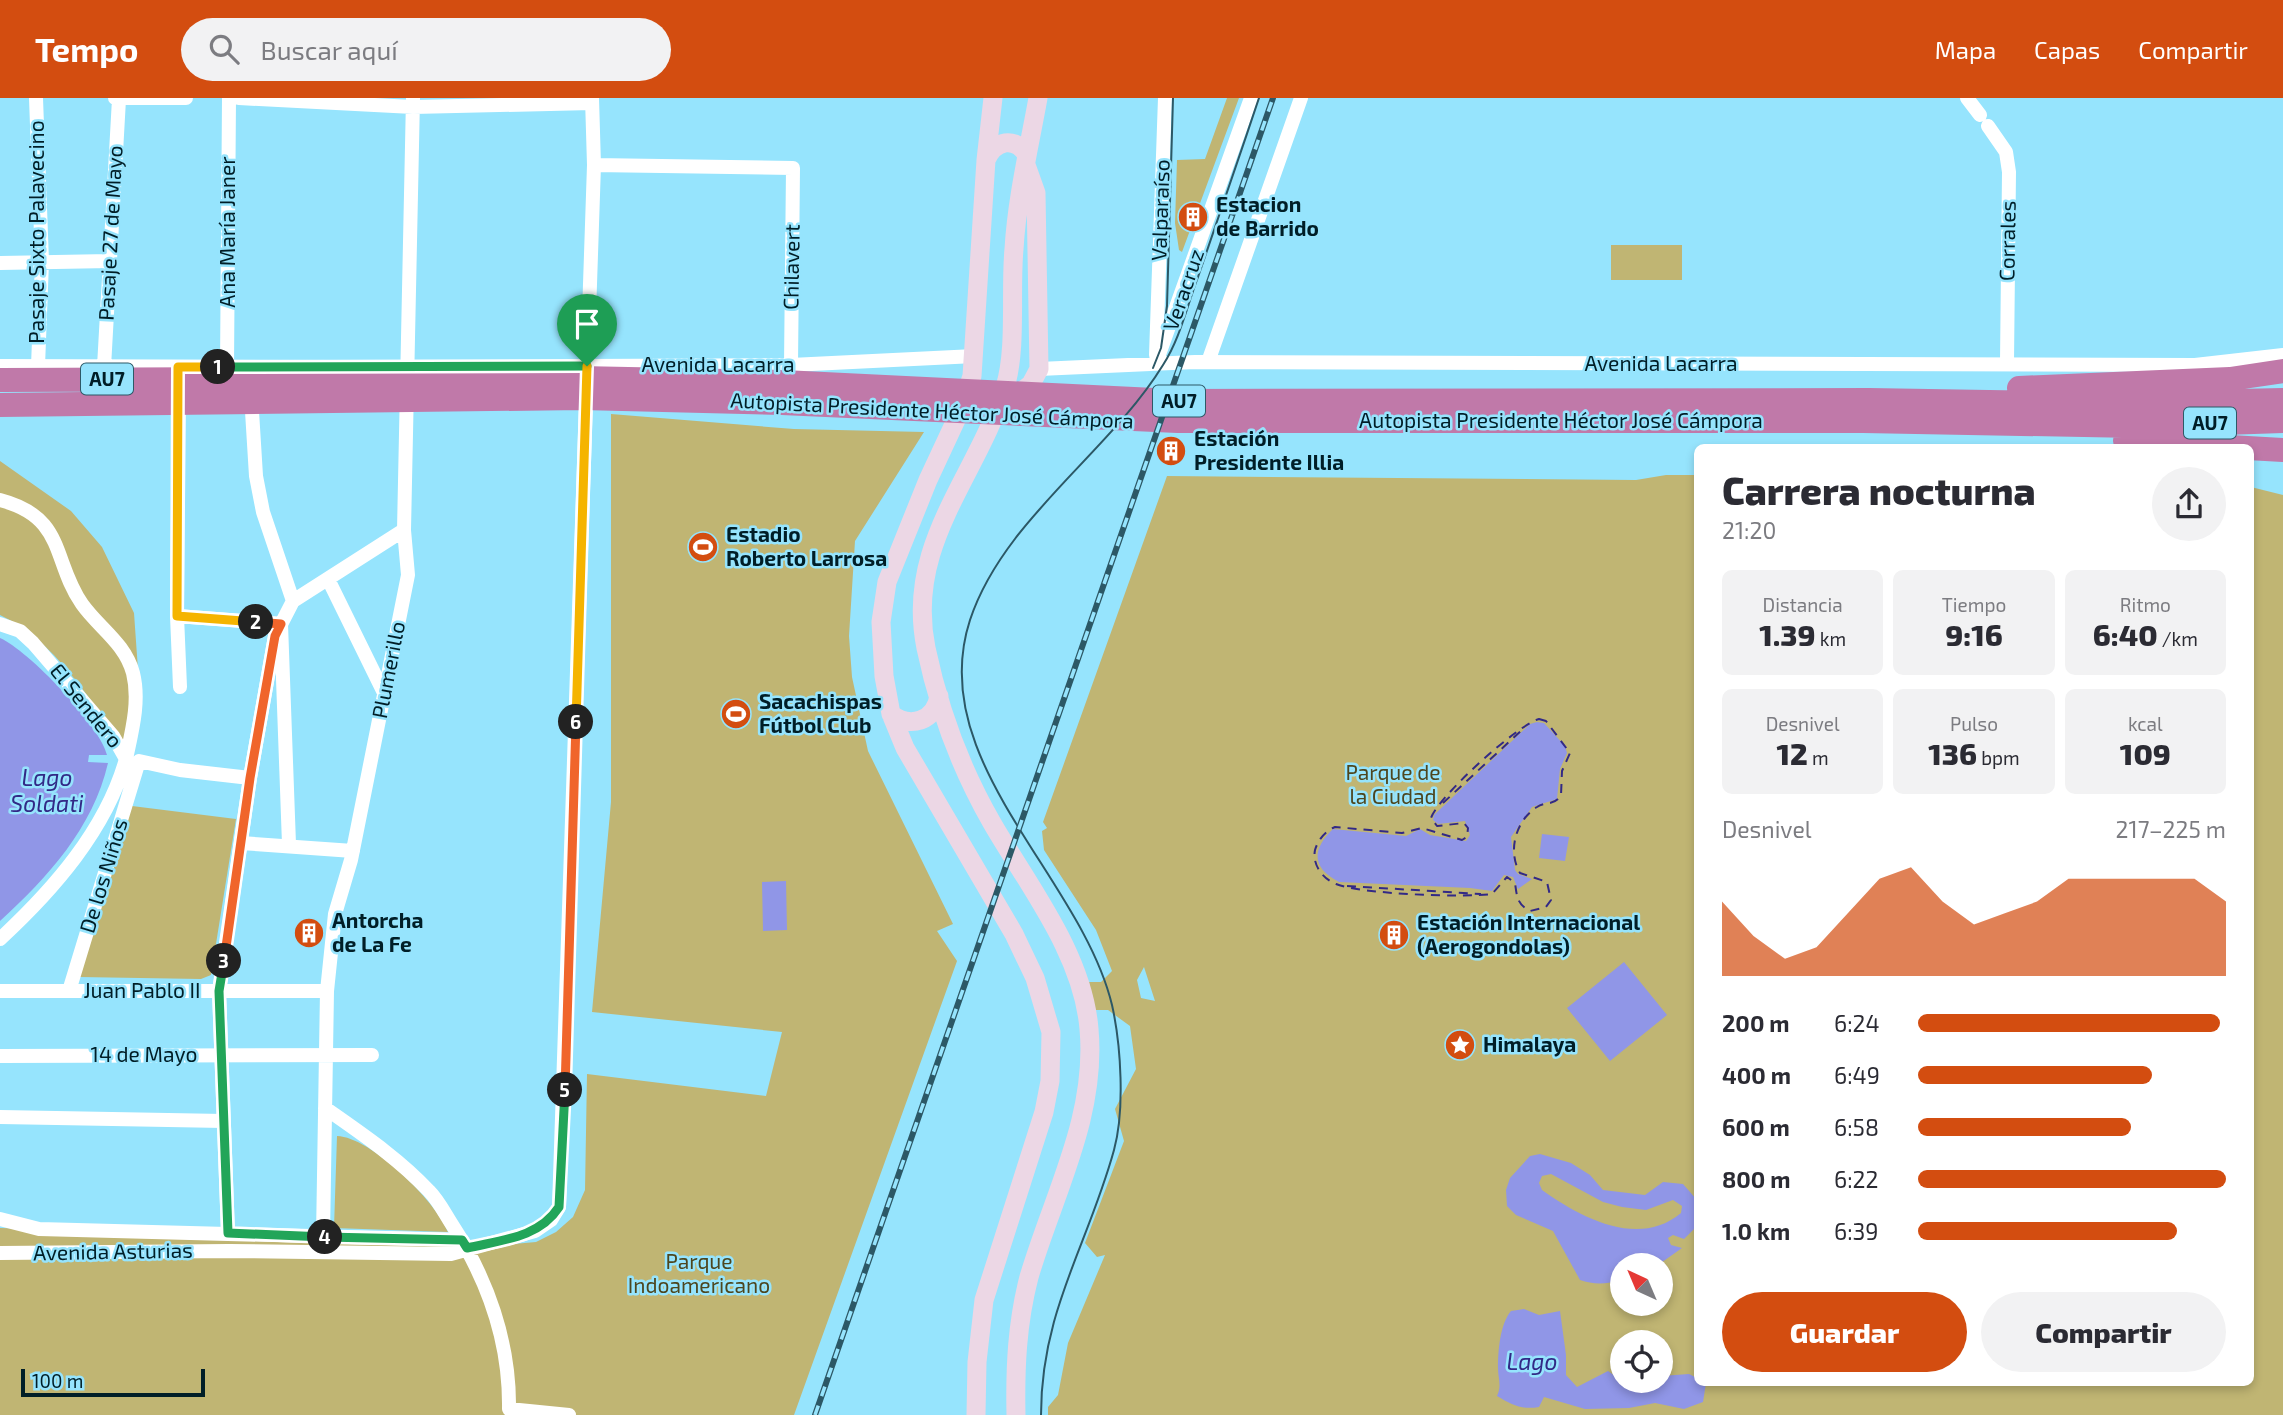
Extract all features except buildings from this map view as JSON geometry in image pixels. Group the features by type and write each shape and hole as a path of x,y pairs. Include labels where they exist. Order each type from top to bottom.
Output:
{"highway":[{"path":"1866,410 2049,386 2230,379 2283,371"},
{"name":"Autopista Presidente Héctor José Cámpora","path":"0,380 593,378 783,382 1175,401 1866,410 2136,426 2283,421"},
{"name":"Autopista Presidente Héctor José Cámpora","path":"0,405 582,398 782,402 1178,422 2283,400"},
{"path":"1866,410 1941,432 2184,444"},
{"path":"2254,448 2283,450"}],"main road":[{"path":"976,1415 976,1362 984,1300 1041,1121 1051,1069 1051,1032 1045,1004 1014,934 905,748 891,714 881,649 883,599 906,531 962,407 975,356 986,160 993,98"},
{"path":"1016,1415 1016,1352 1024,1300 1078,1134 1090,1055 1084,1000 1075,971 1032,890 991,822 958,754 939,696 922,621 923,589 942,518 997,406 1010,362 1013,252 1038,98"},
{"path":"986,160 990,150 999,144 1009,142 1023,148 1037,193 1039,369 1031,384 1017,396 997,406"},
{"path":"891,714 906,722 923,720 936,708 939,696"}],"street":[{"name":"Pasaje Sixto Palavecino","path":"36,98 42,262 38,366"},
{"path":"117,98 186,98"},
{"name":"Pasaje 27 de Mayo","path":"104,367 117,98"},
{"name":"Ana María Janer","path":"227,367 229,98"},
{"path":"240,98 413,102 592,100"},
{"name":"Valparaíso","path":"1156,363 1165,98"},
{"name":"Veracruz","path":"1156,363 1251,98"},
{"path":"1208,362 1301,98"},
{"name":"Corrales","path":"1968,98 2006,152 2009,172 2007,362"},
{"name":"Avenida Asturias","path":"0,1219 39,1229 228,1233 465,1244 535,1231 551,1220 559,1207 562,1191 594,165 592,100"},
{"name":"Plumerillo","path":"323,1237 327,991 335,914 353,851 408,575 404,530 413,102"},
{"name":"Chilavert","path":"594,165 793,168 791,365"},
{"path":"0,263 110,261"},
{"name":"Avenida Lacarra","path":"1039,369 1208,362 2007,362 2195,365 2283,355"},
{"name":"Avenida Lacarra","path":"0,366 791,365 975,356"},
{"path":"250,366 256,476 263,512 293,601"},
{"path":"178,367 177,616 180,687"},
{"path":"0,500 15,504 37,519 51,535 57,543 76,594 113,636 129,663 135,695 132,760 180,770 250,778"},
{"path":"228,1233 219,991 250,778 275,636 293,601 404,530"},
{"path":"328,579 385,695"},
{"path":"177,616 281,624"},
{"name":"El Sendero","path":"0,624 20,631 33,642 132,760 90,838 53,885 0,939"},
{"path":"281,624 289,844"},
{"name":"De los Niños","path":"69,991 132,760"},
{"path":"241,843 289,844 353,851"},
{"name":"Juan Pablo II","path":"0,991 327,991"},
{"name":"14 de Mayo","path":"0,1056 372,1055"},
{"path":"325,1108 384,1149 431,1193 465,1244 485,1286 500,1333 509,1377 509,1409 569,1415"},
{"path":"0,1117 223,1121"},
{"name":"Avenida Asturias","path":"0,1253 229,1251 451,1254 465,1244"}],"green space":[{"path":"1227,98 1239,98 1182,252 1179,250 1175,223 1177,160 1205,159"},
{"path":"1611,245 1682,245 1682,280 1611,280"},
{"name":"Parque Indoamericano","path":"611,414 794,429 924,432 855,541 849,636 852,677 868,751 953,924 937,931 957,961 794,1415 0,1415 0,1228 462,1240 468,1248 536,1242 556,1232 573,1217 585,1190 587,1074 766,1096 782,1032 592,1012 611,802"},
{"path":"0,461 71,511 102,547 134,613 140,698 125,744 54,655 20,626 0,615"},
{"name":"Parque de la Ciudad","path":"1666,475 1694,475 1694,1386 2254,1386 2254,488 2283,495 2283,1415 1048,1415 1048,1407 1058,1395 1068,1343 1105,1255 1097,1257 1085,1243 1124,1141 1115,1109 1136,1069 1130,1026 1108,1010 1093,1010 1089,982 1101,982 1112,971 1096,930 1044,850 1042,831 1047,828 1043,822 1167,476 1636,480","holes":["1144,967 1155,1001 1141,998 1137,980"]},
{"path":"132,806 236,819 211,975 201,979 79,977"},
{"path":"337,1136 367,1147 401,1173 430,1204 448,1232 334,1228"}],"water":[{"name":"Lago Soldati","path":"0,638 28,657 45,673 92,726 107,755 89,755 88,762 108,763 92,809 80,830 51,869 0,921"},
{"path":"1544,723 1565,746 1567,753 1560,769 1557,799 1532,807 1511,837 1515,870 1518,874 1532,879 1518,889 1513,877 1504,875 1492,891 1339,882 1323,871 1319,864 1318,851 1333,829 1406,836 1420,829 1430,835 1466,841 1470,835 1465,821 1438,824 1433,820 1434,815 1530,724"},
{"path":"1542,834 1569,837 1565,861 1539,858"},
{"path":"786,881 787,930 763,931 762,882"},
{"path":"1624,962 1667,1015 1610,1061 1567,1008"},
{"path":"1540,1154 1571,1163 1590,1175 1603,1190 1645,1195 1663,1182 1683,1184 1694,1197 1694,1229 1684,1239 1673,1235 1668,1238 1671,1245 1682,1248 1673,1254 1610,1253 1610,1282 1580,1280 1553,1231 1516,1215 1507,1206 1506,1190 1510,1178 1530,1156","holes":["1551,1174 1603,1202 1646,1210 1673,1200 1682,1206 1681,1213 1664,1223 1628,1229 1591,1219 1542,1190 1539,1183 1542,1176"]},
{"name":"Lago","path":"1524,1309 1539,1315 1560,1311 1566,1375 1577,1387 1608,1371 1610,1393 1673,1393 1673,1375 1689,1374 1694,1376 1694,1386 1706,1386 1703,1402 1684,1409 1655,1403 1629,1408 1585,1409 1544,1397 1539,1407 1533,1408 1507,1402 1497,1396 1500,1385 1500,1338 1511,1311"}],"ferry route":[{"path":"1539,719 1546,721 1570,753 1562,771 1561,795 1556,801 1537,807 1524,820 1516,837 1514,855 1520,873 1547,882 1551,900 1546,907 1530,911 1522,906 1515,883 1507,877 1492,894 1437,895 1389,893 1348,887 1331,882 1320,871 1315,861 1315,850 1322,836 1335,827 1402,833 1422,828 1462,840 1467,837 1468,828 1464,823 1437,826 1431,818 1437,808 1462,779 1497,747 1539,719"},
{"path":"1443,803 1524,728"},
{"path":"1347,886 1481,894"}],"tram line":[{"path":"1153,368 1161,348 1167,306 1173,98"},
{"path":"1041,1415 1043,1378 1057,1310 1114,1150 1121,1097 1118,1039 1112,1005 1095,957 1070,910 1012,817 987,770 968,722 962,672 970,620 986,584 1006,550 1141,397 1169,355 1183,322 1259,98"}],"railway":[{"path":"815,1415 1273,98"}],"place":[{"name":"Estacion de Barrido","path":"1193,217"},
{"name":"Estación Presidente Illia","path":"1171,451"},
{"name":"Estadio Roberto Larrosa","path":"703,547"},
{"name":"Sacachispas Fútbol Club","path":"736,714"},
{"name":"Antorcha de La Fe","path":"309,933"},
{"name":"Estación Internacional (Aerogondolas)","path":"1394,935"},
{"name":"Himalaya","path":"1460,1045"}],"route":[{"path":"587,366 562,1191 559,1207 551,1220 535,1231 467,1248 462,1240 228,1233 219,991 250,778 260,735 275,636 281,624 177,616 178,367 587,366"}]}
